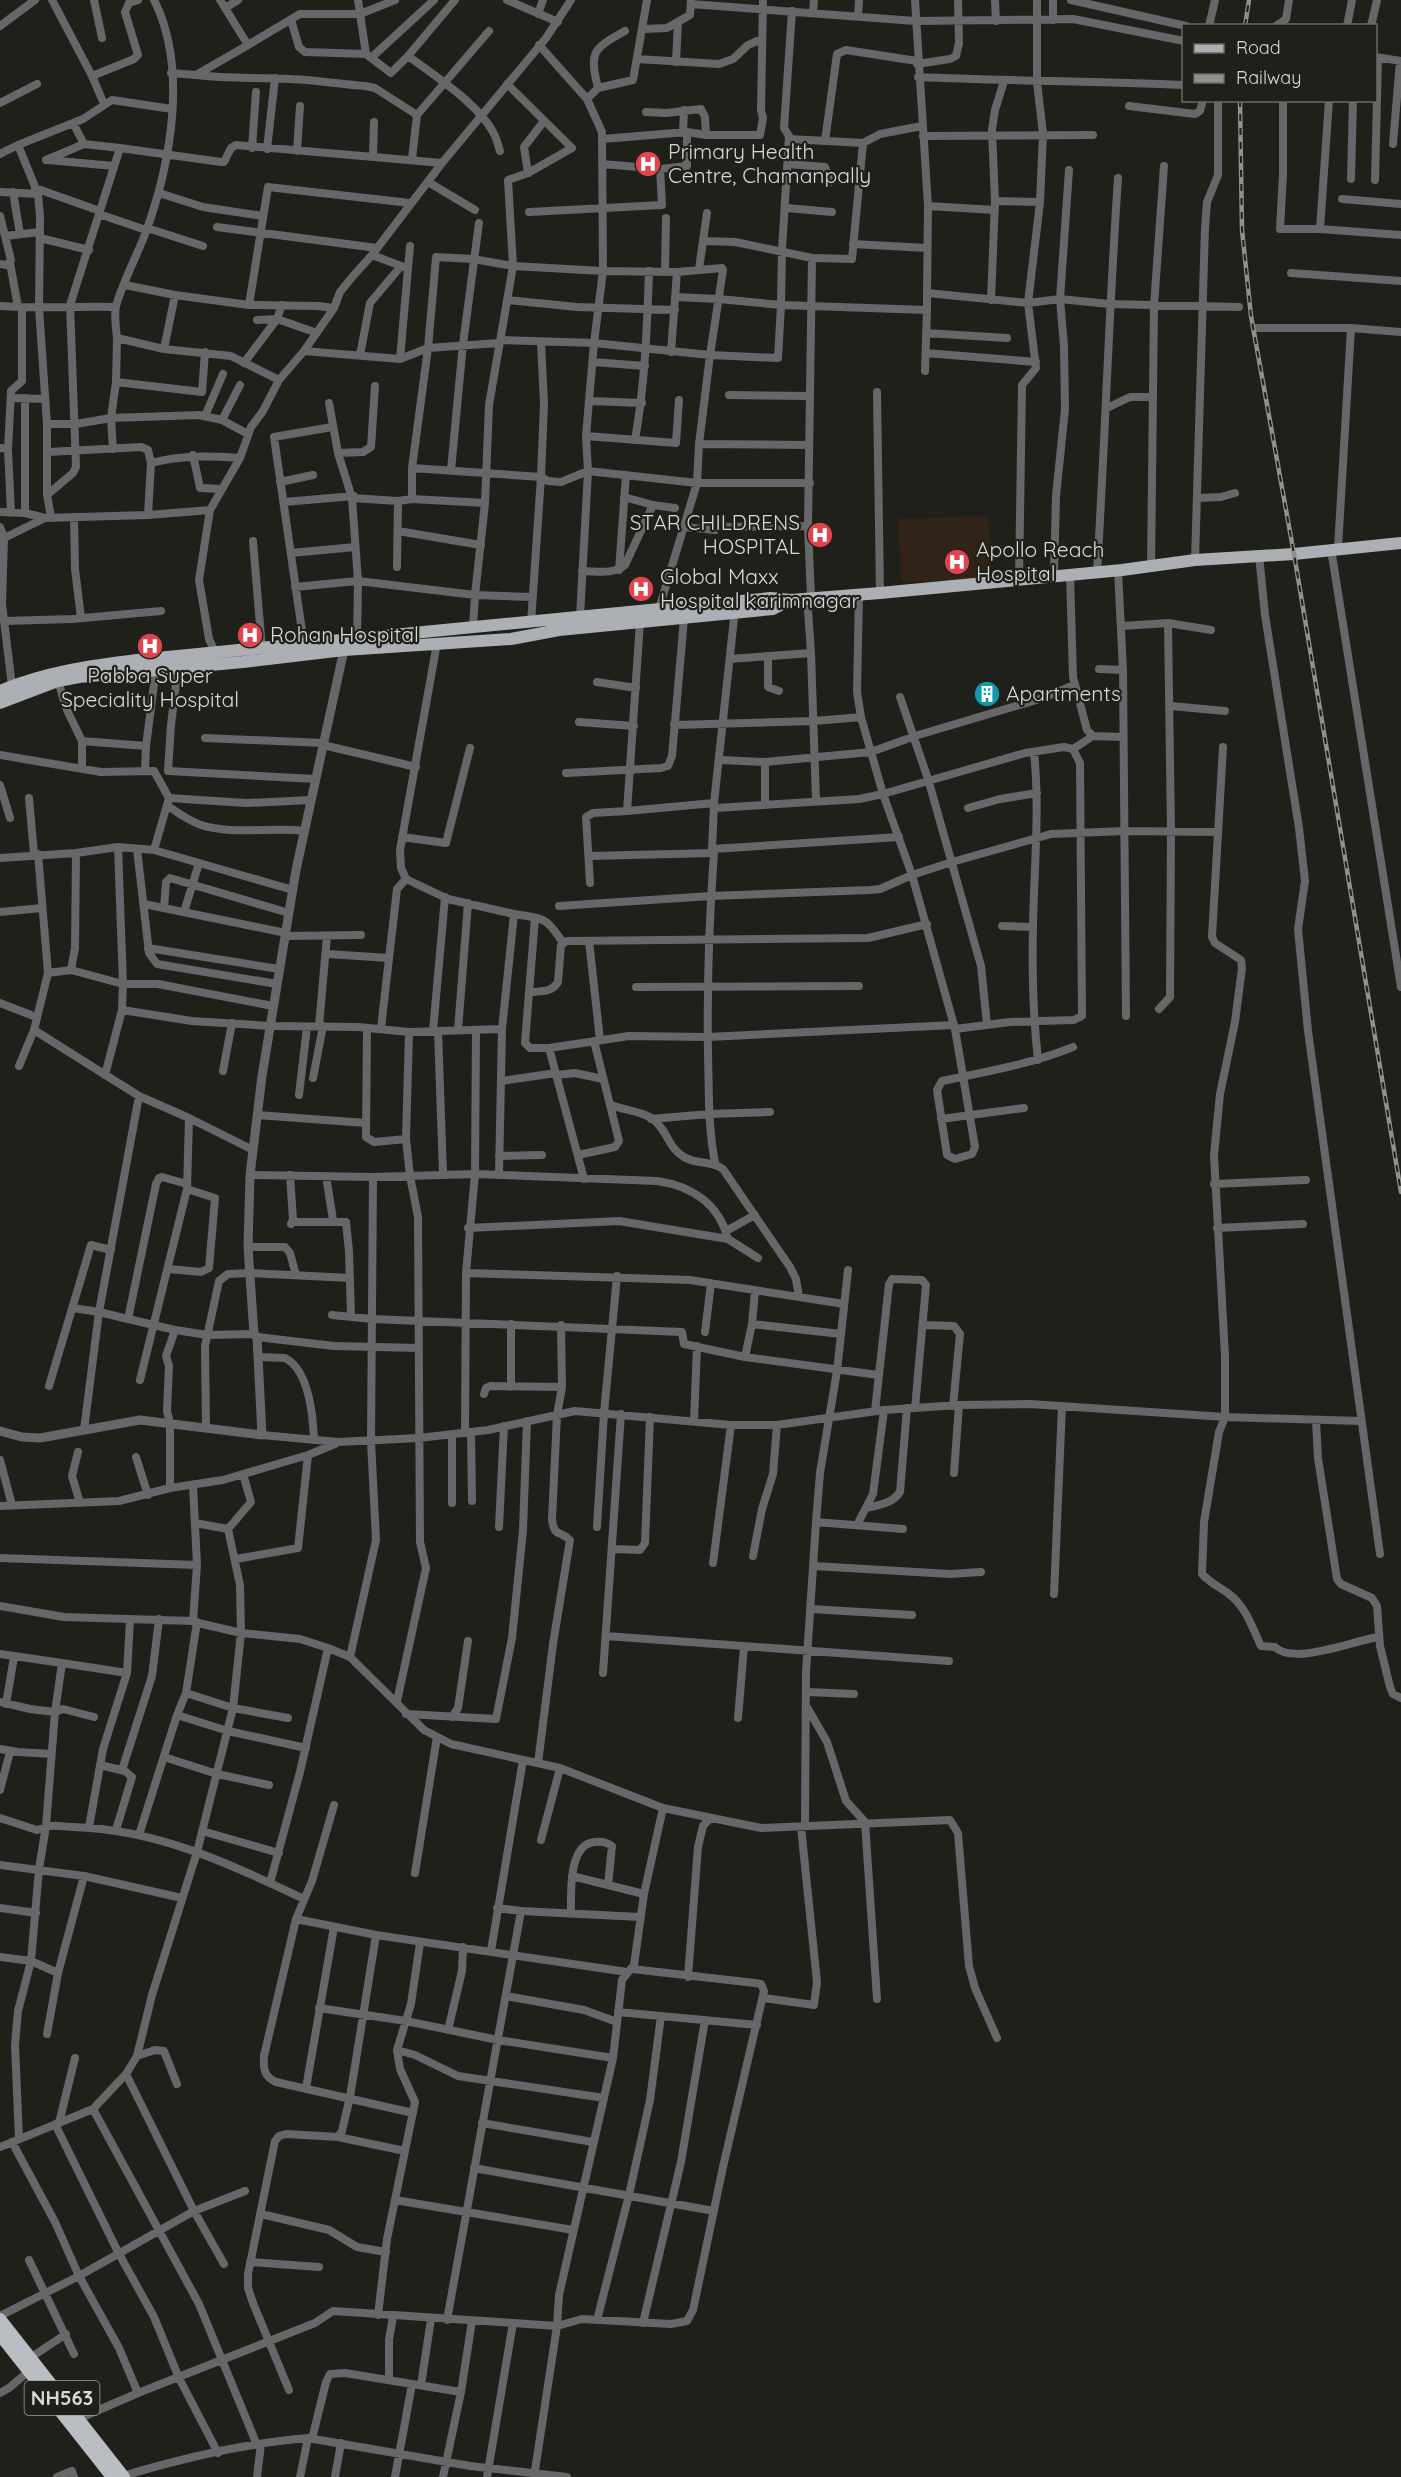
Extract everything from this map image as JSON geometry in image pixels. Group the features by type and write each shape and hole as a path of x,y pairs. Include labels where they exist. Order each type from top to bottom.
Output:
{"highway":[{"name":"NH563","path":"0,2318 120,2476"},
{"name":"NH563","path":"0,2335 120,2476"}],"main road":[{"path":"0,704 58,681 178,668 473,627 659,609 736,607 773,609 791,600 808,598 1019,580 1151,567 1195,560 1401,543"},
{"path":"6,689 79,667 304,645 437,643 511,639 559,630 684,619 736,607"}],"street":[{"path":"0,26 26,3 35,0"},
{"path":"52,0 104,104"},
{"path":"94,0 102,38"},
{"path":"92,76 134,59 138,55 125,12 129,3 138,0"},
{"path":"113,449 111,418 116,382 116,307 159,193 172,109 168,34 154,0"},
{"path":"220,0 248,45"},
{"path":"225,8 238,0"},
{"path":"358,0 368,56"},
{"path":"196,75 305,13 360,14 395,0"},
{"path":"368,56 434,0"},
{"path":"291,20 299,47 305,52 368,56 391,73 455,0"},
{"path":"507,0 558,22"},
{"path":"538,14 543,0"},
{"path":"216,654 209,639 199,580 210,510 240,458 248,434 279,380 304,351 334,308 340,292 558,22 571,0"},
{"path":"587,99 598,88 633,80 648,0"},
{"path":"603,139 685,133 759,135 763,118 761,110 763,0"},
{"path":"813,13 814,0"},
{"path":"858,16 859,0"},
{"path":"915,0 917,62 928,206 925,371"},
{"path":"825,141 837,54 846,50 917,62 950,59 956,56 959,43 958,0"},
{"path":"995,0 996,21"},
{"path":"1019,580 1022,385 1036,368 1028,303 1040,202 1043,134 1037,82 1037,0"},
{"path":"1053,0 1053,20"},
{"path":"1071,0 1182,25"},
{"path":"1209,24 1215,0"},
{"path":"1279,24 1286,19 1289,0"},
{"path":"1347,24 1352,0"},
{"path":"1371,24 1377,0"},
{"path":"644,29 667,27 678,22 690,15 691,2 915,21 1084,20 1182,41"},
{"path":"304,351 400,359 428,348 499,343 502,340 594,343 671,352 778,358 789,139 784,128 792,11"},
{"path":"676,62 678,22"},
{"path":"412,159 417,115 489,31"},
{"path":"598,88 593,66 594,56 605,42 625,31"},
{"path":"637,59 719,64 733,59 748,45 762,39"},
{"path":"539,45 587,99 603,139 603,272 585,436 588,471 580,617"},
{"path":"408,56 446,83 481,116 494,134 500,151"},
{"path":"1377,58 1401,61 1393,144"},
{"path":"171,73 220,78 234,76 274,78 375,88 417,115"},
{"path":"918,77 1037,82 1080,80 1182,85"},
{"path":"267,149 274,78"},
{"path":"992,300 995,206 993,134 995,110 1004,81"},
{"path":"0,104 37,84"},
{"path":"473,627 485,503 489,405 513,266 508,180 528,173 572,148 507,84"},
{"path":"252,148 256,92"},
{"path":"0,154 73,123 104,104 117,100 172,109"},
{"path":"1129,106 1195,114 1200,111 1202,102"},
{"path":"1195,560 1206,212 1218,169 1218,102"},
{"path":"1283,102 1284,174 1280,229 1320,229 1401,235"},
{"path":"1320,229 1329,102"},
{"path":"1351,179 1353,102"},
{"path":"1375,180 1376,102"},
{"path":"297,152 300,106"},
{"path":"646,112 666,113 701,109 705,117 706,135"},
{"path":"603,164 660,169 687,166 684,110"},
{"path":"528,173 524,147 544,121"},
{"path":"373,156 374,122"},
{"path":"73,123 84,144"},
{"path":"789,139 863,143 880,134 922,126"},
{"path":"923,136 1093,135"},
{"path":"703,241 735,242 813,258 852,259 863,143"},
{"path":"114,166 46,160 84,144 224,162 231,148 236,145 442,163"},
{"path":"18,146 36,191 40,235 39,308 47,424 48,518"},
{"path":"47,495 73,473 76,424 70,305 120,148"},
{"path":"788,164 825,167 830,182"},
{"path":"1151,567 1154,306 1164,166"},
{"path":"529,212 662,205 660,169"},
{"path":"1054,576 1056,496 1065,409 1060,299 1069,170"},
{"path":"1097,572 1107,408 1109,304 1118,178"},
{"path":"428,182 475,210"},
{"path":"249,305 268,187 410,203"},
{"path":"0,192 36,191 203,246"},
{"path":"13,192 20,234"},
{"path":"159,193 203,207 263,216"},
{"path":"1342,199 1401,204"},
{"path":"928,206 995,206 1040,202"},
{"path":"786,208 831,212"},
{"path":"699,269 707,213"},
{"path":"0,216 12,260 10,263 20,308 22,381 11,391 12,398 4,449 10,513"},
{"path":"665,271 666,218"},
{"path":"451,470 463,344 479,223"},
{"path":"217,227 375,251 404,267"},
{"path":"5,236 40,235 89,250"},
{"path":"853,244 927,248"},
{"path":"400,359 404,267 410,246"},
{"path":"412,499 412,468 428,348 436,257 473,259 513,266 603,272 677,272 722,268 699,444 697,483 659,609"},
{"path":"813,258 808,610 816,801"},
{"path":"0,264 10,263"},
{"path":"360,355 370,303 404,267"},
{"path":"635,440 642,403 647,350 649,272"},
{"path":"671,352 677,272"},
{"path":"1291,273 1401,280"},
{"path":"125,285 175,295 249,305 334,308"},
{"path":"927,293 1028,303 1060,299 1109,304 1239,308"},
{"path":"164,349 175,295"},
{"path":"675,297 812,307 927,310"},
{"path":"507,300 675,310"},
{"path":"0,306 20,308 70,305 116,307"},
{"path":"244,363 277,319 282,305"},
{"path":"257,320 277,319 317,333"},
{"path":"1255,328 1351,328 1401,332"},
{"path":"1351,328 1335,549 1401,987"},
{"path":"926,333 1007,338"},
{"path":"117,338 164,349 231,356 279,380"},
{"path":"531,622 544,404 541,342"},
{"path":"116,382 202,392 205,352"},
{"path":"926,353 1036,362"},
{"path":"593,362 645,366"},
{"path":"205,416 223,374"},
{"path":"222,420 240,385"},
{"path":"338,453 363,452 371,447 375,386"},
{"path":"877,392 880,593"},
{"path":"729,395 810,396"},
{"path":"1107,408 1130,397 1152,397"},
{"path":"12,398 45,399"},
{"path":"25,513 26,398"},
{"path":"585,436 676,443 679,400"},
{"path":"590,401 642,403"},
{"path":"262,1435 258,1357 248,1247 250,1175 273,1006 293,890 323,744 348,643 357,581 355,496 338,453 329,403"},
{"path":"47,424 76,424 111,418 205,416 222,420 248,434"},
{"path":"304,645 273,437 332,427"},
{"path":"699,444 809,445"},
{"path":"48,452 146,448 151,463 148,515"},
{"path":"151,463 193,455 240,458"},
{"path":"193,455 200,488 222,489"},
{"path":"412,468 541,477 548,481 561,482 588,471 697,483 810,483"},
{"path":"280,482 313,475"},
{"path":"619,570 626,475"},
{"path":"1197,498 1221,497 1235,493"},
{"path":"284,502 355,496 398,501 412,499 485,503"},
{"path":"624,497 675,508"},
{"path":"397,567 398,501"},
{"path":"582,571 612,572 625,565 653,505"},
{"path":"0,512 25,513 48,518 148,515 210,510"},
{"path":"74,517 75,568 81,618"},
{"path":"2,538 48,518"},
{"path":"0,526 6,689"},
{"path":"684,527 716,529 808,526"},
{"path":"398,531 481,545"},
{"path":"253,541 262,649"},
{"path":"291,553 355,547"},
{"path":"1259,555 1265,615 1305,880 1298,929 1308,1031 1380,1554"},
{"path":"1118,570 1123,670 1126,1016"},
{"path":"1070,574 1074,685 1087,730 1093,736"},
{"path":"295,587 357,581 475,595 532,597"},
{"path":"859,594 857,692 861,717 883,794 900,837 927,924 955,1027 964,1076 974,1151 968,1156 955,1159 947,1155 938,1085 942,1081 964,1076 1038,1060 1073,1047"},
{"path":"715,1163 709,1114 708,938 714,805 736,607"},
{"path":"4,621 81,618 161,611"},
{"path":"566,773 661,768 668,766 672,761 684,619"},
{"path":"627,811 640,622"},
{"path":"1122,626 1168,623 1211,630"},
{"path":"1159,1009 1170,997 1171,706 1168,623"},
{"path":"437,643 402,837 401,868 406,879 445,897 549,922 563,943 555,986 547,991 530,992"},
{"path":"730,658 811,653"},
{"path":"768,656 766,683 768,687 779,691"},
{"path":"168,771 178,668"},
{"path":"156,669 146,746 150,771 168,802 200,824 215,828 305,831"},
{"path":"1099,669 1123,670"},
{"path":"58,681 67,710 82,741 82,768"},
{"path":"597,682 636,688"},
{"path":"720,760 765,762 871,752 915,736 1043,698 1074,685"},
{"path":"900,697 928,779 981,966 987,1025"},
{"path":"1171,706 1225,711"},
{"path":"674,725 814,721 861,717"},
{"path":"579,722 634,726"},
{"path":"590,883 586,817 589,815 714,805 843,801 883,794 928,779 1034,752 1064,747 1073,749 1093,736 1123,737"},
{"path":"206,738 323,744 416,766"},
{"path":"82,741 146,746"},
{"path":"1223,747 1212,937 1215,943 1240,960 1242,968 1235,1022 1220,1094 1214,1155 1225,1356 1225,1417 1219,1432 1204,1522 1202,1574 1209,1582 1229,1594 1244,1609 1261,1646 1275,1647 1280,1652 1289,1654 1303,1654 1379,1637"},
{"path":"402,837 446,843 470,748"},
{"path":"534,918 525,1043 530,1048 549,1048 629,1036 708,1037 1074,1020 1082,1016 1080,763 1073,749"},
{"path":"1034,752 1038,837 1033,927 1034,1021 1038,1060"},
{"path":"0,755 101,772 168,771 316,778"},
{"path":"765,762 765,805"},
{"path":"0,785 10,818"},
{"path":"968,808 1000,799 1037,793"},
{"path":"19,1066 34,1030 48,972 29,798"},
{"path":"168,802 311,801"},
{"path":"154,850 168,802"},
{"path":"559,906 711,896 870,891 880,889 912,874 1038,837 1125,831 1218,832"},
{"path":"589,856 713,851 900,837"},
{"path":"0,858 118,848 154,850 293,890"},
{"path":"105,1075 122,1010 118,848"},
{"path":"138,849 148,948 153,961 157,964 277,984"},
{"path":"71,970 75,948 76,853"},
{"path":"184,912 200,863"},
{"path":"164,908 167,878 289,913"},
{"path":"381,1028 397,889 406,879"},
{"path":"443,1173 435,1031 445,897"},
{"path":"458,1030 468,903"},
{"path":"144,904 285,935 361,936"},
{"path":"0,912 42,908"},
{"path":"498,1175 502,1029 514,914"},
{"path":"563,943 708,938 868,938 927,924"},
{"path":"1002,926 1033,927"},
{"path":"313,1078 321,1026 327,936"},
{"path":"578,1155 617,1146 619,1141 603,1079 597,1041 589,941"},
{"path":"148,948 279,969"},
{"path":"327,954 389,958"},
{"path":"48,972 71,970 123,984 158,984 273,1006"},
{"path":"636,987 859,986"},
{"path":"0,1003 36,1017"},
{"path":"122,1010 192,1021 270,1026 381,1028 409,1032 502,1029"},
{"path":"223,1071 232,1023"},
{"path":"298,1095 307,1027"},
{"path":"368,1028 366,1137 369,1140 406,1139"},
{"path":"34,1030 139,1096 253,1150"},
{"path":"471,1501 465,1323 468,1228 475,1174 476,1030"},
{"path":"397,1701 426,1568 420,1542 418,1217 406,1139 409,1032"},
{"path":"549,1048 584,1179"},
{"path":"501,1081 575,1073 603,1079"},
{"path":"84,1430 99,1312 139,1096"},
{"path":"611,1105 632,1110 658,1125 671,1147 684,1157 697,1163 715,1163 723,1169 790,1267 796,1279 799,1297"},
{"path":"941,1119 1024,1108"},
{"path":"650,1120 709,1114 770,1112"},
{"path":"257,1115 366,1123"},
{"path":"140,1380 169,1269 187,1186 189,1118"},
{"path":"499,1156 542,1155"},
{"path":"250,1175 373,1177 443,1173 673,1183 710,1204 723,1221 727,1235"},
{"path":"290,1175 292,1223 333,1220 343,1221 347,1226 351,1316"},
{"path":"326,1176 333,1220"},
{"path":"128,1319 156,1184 162,1177 215,1198 209,1268 201,1272 169,1269"},
{"path":"350,1657 376,1540 371,1441 373,1177"},
{"path":"1214,1184 1306,1180"},
{"path":"727,1235 755,1215"},
{"path":"468,1228 619,1221 727,1235 758,1258"},
{"path":"1217,1228 1303,1224"},
{"path":"50,1386 92,1245 111,1250"},
{"path":"248,1247 285,1247 290,1253 296,1275"},
{"path":"764,1998 814,2005 817,1982 803,1826 807,1652 820,1473 837,1371 848,1270"},
{"path":"206,1428 206,1346 219,1281 228,1274 251,1273 350,1278"},
{"path":"466,1273 617,1276 711,1283 844,1304"},
{"path":"597,1527 604,1413 617,1276"},
{"path":"867,1508 894,1499 900,1492 923,1325 926,1283 922,1280 892,1279 888,1295 875,1412"},
{"path":"705,1332 711,1283"},
{"path":"746,1357 752,1324 754,1291"},
{"path":"73,1308 208,1335 256,1336 372,1348 419,1348"},
{"path":"333,1315 372,1319 682,1332 684,1344 746,1357 879,1375"},
{"path":"511,1324 511,1386"},
{"path":"752,1324 841,1334"},
{"path":"923,1325 954,1326 960,1334 954,1473"},
{"path":"538,1763 553,1644 570,1540 566,1536 557,1534 553,1529 552,1519 557,1415 562,1387 561,1326"},
{"path":"170,1488 170,1424 167,1411 169,1361 166,1356 175,1330"},
{"path":"694,1421 698,1346"},
{"path":"258,1357 285,1358 294,1367 311,1401 314,1440"},
{"path":"484,1394 488,1387 562,1387"},
{"path":"0,1431 22,1437 40,1438 140,1420 338,1443 419,1438 468,1432 575,1411 731,1425 777,1425 885,1410 956,1405 1062,1406 1225,1417 1360,1421"},
{"path":"1054,1594 1062,1406"},
{"path":"857,1525 867,1508 876,1479 885,1410"},
{"path":"603,1673 621,1414"},
{"path":"613,1549 640,1550 645,1543 650,1417"},
{"path":"406,1714 496,1719 514,1617 523,1530 527,1421"},
{"path":"1316,1421 1318,1458 1335,1572 1341,1584 1372,1598 1377,1606 1379,1637 1390,1688 1401,1698"},
{"path":"713,1563 731,1425"},
{"path":"753,1556 757,1530 773,1474 777,1425"},
{"path":"499,1527 504,1426"},
{"path":"452,1434 452,1503"},
{"path":"0,1506 119,1501 170,1488 224,1480 308,1455 338,1443"},
{"path":"78,1452 72,1476 80,1503"},
{"path":"236,1559 298,1548 308,1455"},
{"path":"136,1457 148,1495"},
{"path":"0,1460 12,1505"},
{"path":"228,1529 251,1502 243,1474"},
{"path":"139,1835 186,1693 195,1622 197,1564 192,1485"},
{"path":"816,1522 903,1529"},
{"path":"195,1523 228,1529"},
{"path":"0,2147 93,2109 126,2074 137,2056 152,1995 197,1852 233,1708 241,1633 240,1585 228,1529"},
{"path":"0,1558 197,1564"},
{"path":"814,1566 950,1574 981,1572"},
{"path":"0,1605 64,1617 195,1622 241,1633 300,1639 350,1657 424,1730 452,1744 560,1768 663,1808 760,1827 941,1818 950,1820 958,1833 969,1966 975,1988 997,2038"},
{"path":"811,1609 912,1615"},
{"path":"122,1770 152,1676 159,1619"},
{"path":"89,1827 100,1765 127,1673 130,1620"},
{"path":"606,1636 949,1661"},
{"path":"452,1717 459,1702 468,1641"},
{"path":"738,1718 744,1647"},
{"path":"270,1883 306,1748 328,1648"},
{"path":"0,1654 127,1673"},
{"path":"14,1657 3,1703 30,1710 55,1712 63,1709 94,1717"},
{"path":"62,1663 55,1712 46,1826 39,1869 31,1961 18,2011 16,2140 80,2276 119,2348 138,2393"},
{"path":"807,1692 854,1694"},
{"path":"186,1693 233,1708 288,1718"},
{"path":"806,1704 827,1742 846,1802 865,1822 877,1999"},
{"path":"177,1715 228,1731 306,1748"},
{"path":"415,1873 437,1737"},
{"path":"0,1749 18,1752"},
{"path":"0,1790 10,1752 51,1754"},
{"path":"164,1757 217,1774 269,1785"},
{"path":"491,1951 523,1760"},
{"path":"100,1765 122,1770 132,1777 116,1830"},
{"path":"541,1840 560,1768"},
{"path":"334,1805 322,1851 296,1919 263,2066 270,2080 413,2113"},
{"path":"535,2474 557,2326 559,2295 613,2058 622,1980 635,1961 644,1894 663,1808"},
{"path":"0,1818 37,1830 46,1826 89,1827 139,1835 197,1852 304,1899"},
{"path":"688,1977 698,1847 704,1826 710,1818"},
{"path":"202,1831 279,1852"},
{"path":"571,1914 572,1876 582,1846 595,1841 610,1844 613,1849 608,1885"},
{"path":"0,1865 84,1876 183,1898"},
{"path":"47,2034 58,1973 84,1876"},
{"path":"572,1876 644,1894"},
{"path":"0,1908 36,1913"},
{"path":"497,1908 640,1917"},
{"path":"447,2320 521,1911"},
{"path":"78,2419 315,2323 333,2311 557,2326 582,2319 681,2323 691,2316 764,1998 761,1984 629,1970 420,1943 296,1919"},
{"path":"306,2088 334,1928"},
{"path":"338,2137 342,2131 351,2097 376,1935"},
{"path":"378,2315 395,2200 413,2113 414,2095 400,2069 397,2050 406,2021 420,1943"},
{"path":"448,2030 462,1971 463,1947"},
{"path":"0,1957 31,1961 58,1973"},
{"path":"506,1996 584,2010 617,2022"},
{"path":"319,2008 613,2058"},
{"path":"618,2012 757,2025"},
{"path":"597,2320 629,2195 650,2100 661,2016"},
{"path":"643,2323 681,2162 705,2020"},
{"path":"137,2056 155,2050 164,2051 177,2084"},
{"path":"397,2050 415,2055 458,2076 604,2098"},
{"path":"75,2058 57,2123 118,2252 154,2318 178,2378 218,2452"},
{"path":"126,2074 194,2211 224,2264"},
{"path":"93,2109 199,2304 224,2360 259,2445 257,2477"},
{"path":"482,2123 593,2142"},
{"path":"289,2390 248,2288 250,2262 274,2141 279,2136 297,2133 338,2137 405,2151"},
{"path":"474,2168 672,2201 714,2211"},
{"path":"0,2318 80,2276 118,2252 194,2211 245,2191"},
{"path":"395,2200 573,2230"},
{"path":"261,2214 328,2230 357,2247 386,2253"},
{"path":"29,2260 74,2354"},
{"path":"250,2262 319,2266"},
{"path":"389,2380 389,2340 393,2316"},
{"path":"395,2477 431,2319"},
{"path":"442,2477 461,2392 472,2321"},
{"path":"488,2477 513,2323"},
{"path":"30,2358 66,2334"},
{"path":"0,2392 9,2388 29,2371"},
{"path":"300,2477 330,2374 339,2373 461,2392"},
{"path":"120,2476 218,2452 310,2438 445,2462 567,2477"},
{"path":"335,2477 342,2444"},
{"path":"57,2477 72,2471 74,2477"}],"shaded area":[{"path":"988,516 991,579 901,582 898,519"}],"railway":[{"path":"1245,24 1249,0"},
{"path":"1240,102 1242,230 1251,316 1294,554 1401,1192"}],"place":[{"name":"Primary Health Centre, Chamanpally","path":"648,164"},
{"name":"STAR CHILDRENS HOSPITAL","path":"820,535"},
{"name":"Apollo Reach Hospital","path":"957,562"},
{"name":"Global Maxx Hospital karimnagar","path":"641,589"},
{"name":"Rohan Hospital","path":"250,635"},
{"name":"Pabba Super Speciality Hospital","path":"150,646"},
{"name":"Apartments","path":"987,694"}]}
